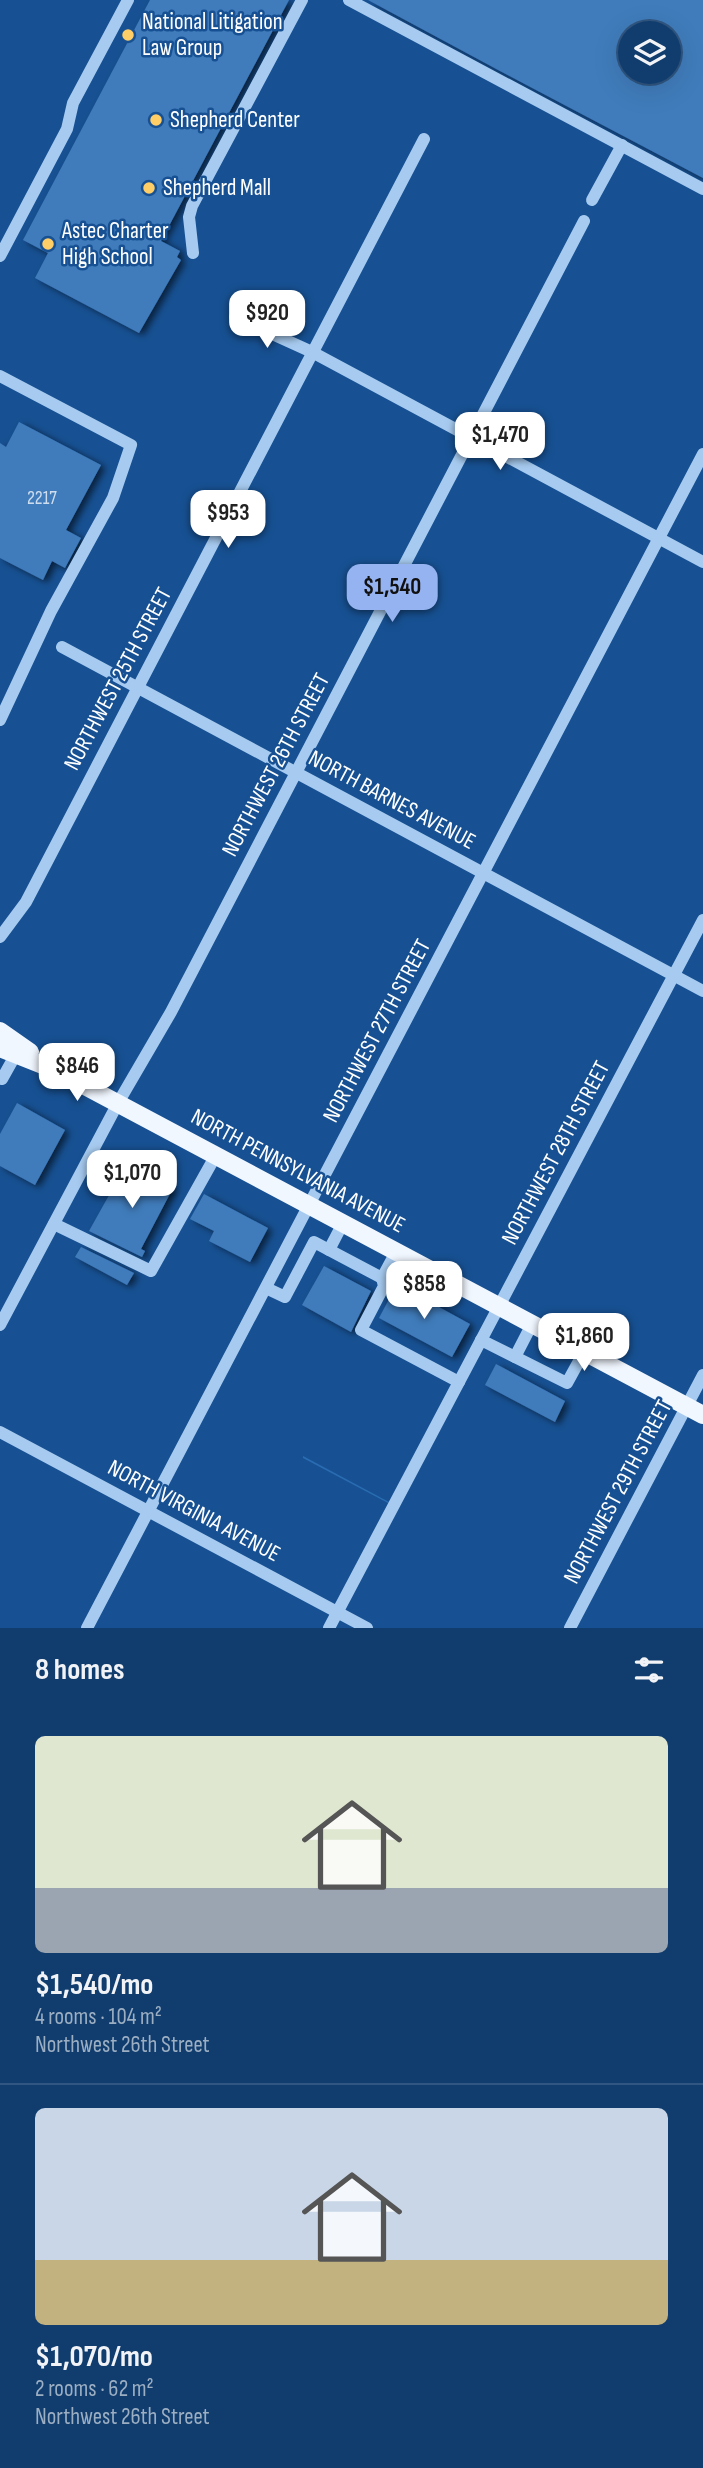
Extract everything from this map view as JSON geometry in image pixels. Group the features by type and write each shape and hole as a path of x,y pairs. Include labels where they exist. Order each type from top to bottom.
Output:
{"main road":[{"name":"NORTH PENNSYLVANIA AVENUE","path":"0,1031 55,1070"},
{"name":"NORTH PENNSYLVANIA AVENUE","path":"8,1051 55,1070 703,1415"}],"street":[{"path":"0,256 67,129 74,103 128,0"},
{"path":"193,253 189,217 192,206 302,0"},
{"path":"349,0 703,189"},
{"name":"NORTHWEST 25TH STREET","path":"0,937 21,910 424,139"},
{"path":"592,200 622,145"},
{"name":"NORTHWEST 26TH STREET","path":"0,1325 118,1103 171,1012 584,221"},
{"path":"235,317 312,352 703,562"},
{"path":"0,376 131,445 113,498 51,611 0,720"},
{"name":"NORTHWEST 27TH STREET","path":"87,1628 703,454"},
{"name":"NORTH BARNES AVENUE","path":"62,647 703,991"},
{"name":"NORTHWEST 28TH STREET","path":"329,1628 703,920"},
{"path":"0,1078 2,1079 8,1051"},
{"path":"54,1224 151,1271 216,1155"},
{"path":"329,1250 343,1223"},
{"path":"266,1288 285,1297 314,1242 382,1278"},
{"path":"396,1252 382,1278 384,1286 361,1330 459,1382"},
{"path":"515,1357 532,1324"},
{"path":"481,1339 567,1383 584,1352"},
{"name":"NORTHWEST 29TH STREET","path":"569,1628 703,1375"},
{"name":"NORTH VIRGINIA AVENUE","path":"0,1432 367,1628"}],"shaded area":[{"path":"303,1456 389,1502 303,1458"}],"building":[{"name":"Shepherd Center","path":"150,0 289,0 161,241 180,251 177,257 181,260 139,333 35,278 48,253 23,240"},
{"path":"368,0 703,0 703,178 500,71"},
{"path":"19,422 101,465 66,530 81,538 65,568 52,561 43,580 0,558 0,443 6,447"},
{"path":"17,1103 65,1130 35,1185 0,1166 0,1134"},
{"path":"127,1163 173,1188 141,1249 145,1251 142,1257 89,1231"},
{"path":"204,1194 268,1228 250,1262 209,1241 214,1231 190,1219"},
{"path":"81,1247 134,1273 127,1285 75,1257"},
{"path":"324,1266 371,1291 351,1332 302,1305"},
{"path":"397,1284 470,1324 452,1357 379,1318"},
{"path":"496,1364 565,1401 555,1422 485,1385"}],"place":[{"name":"National Litigation Law Group","path":"128,35"},
{"name":"Shepherd Center","path":"156,120"},
{"name":"Shepherd Mall","path":"149,188"},
{"name":"Astec Charter High School","path":"48,244"}]}
